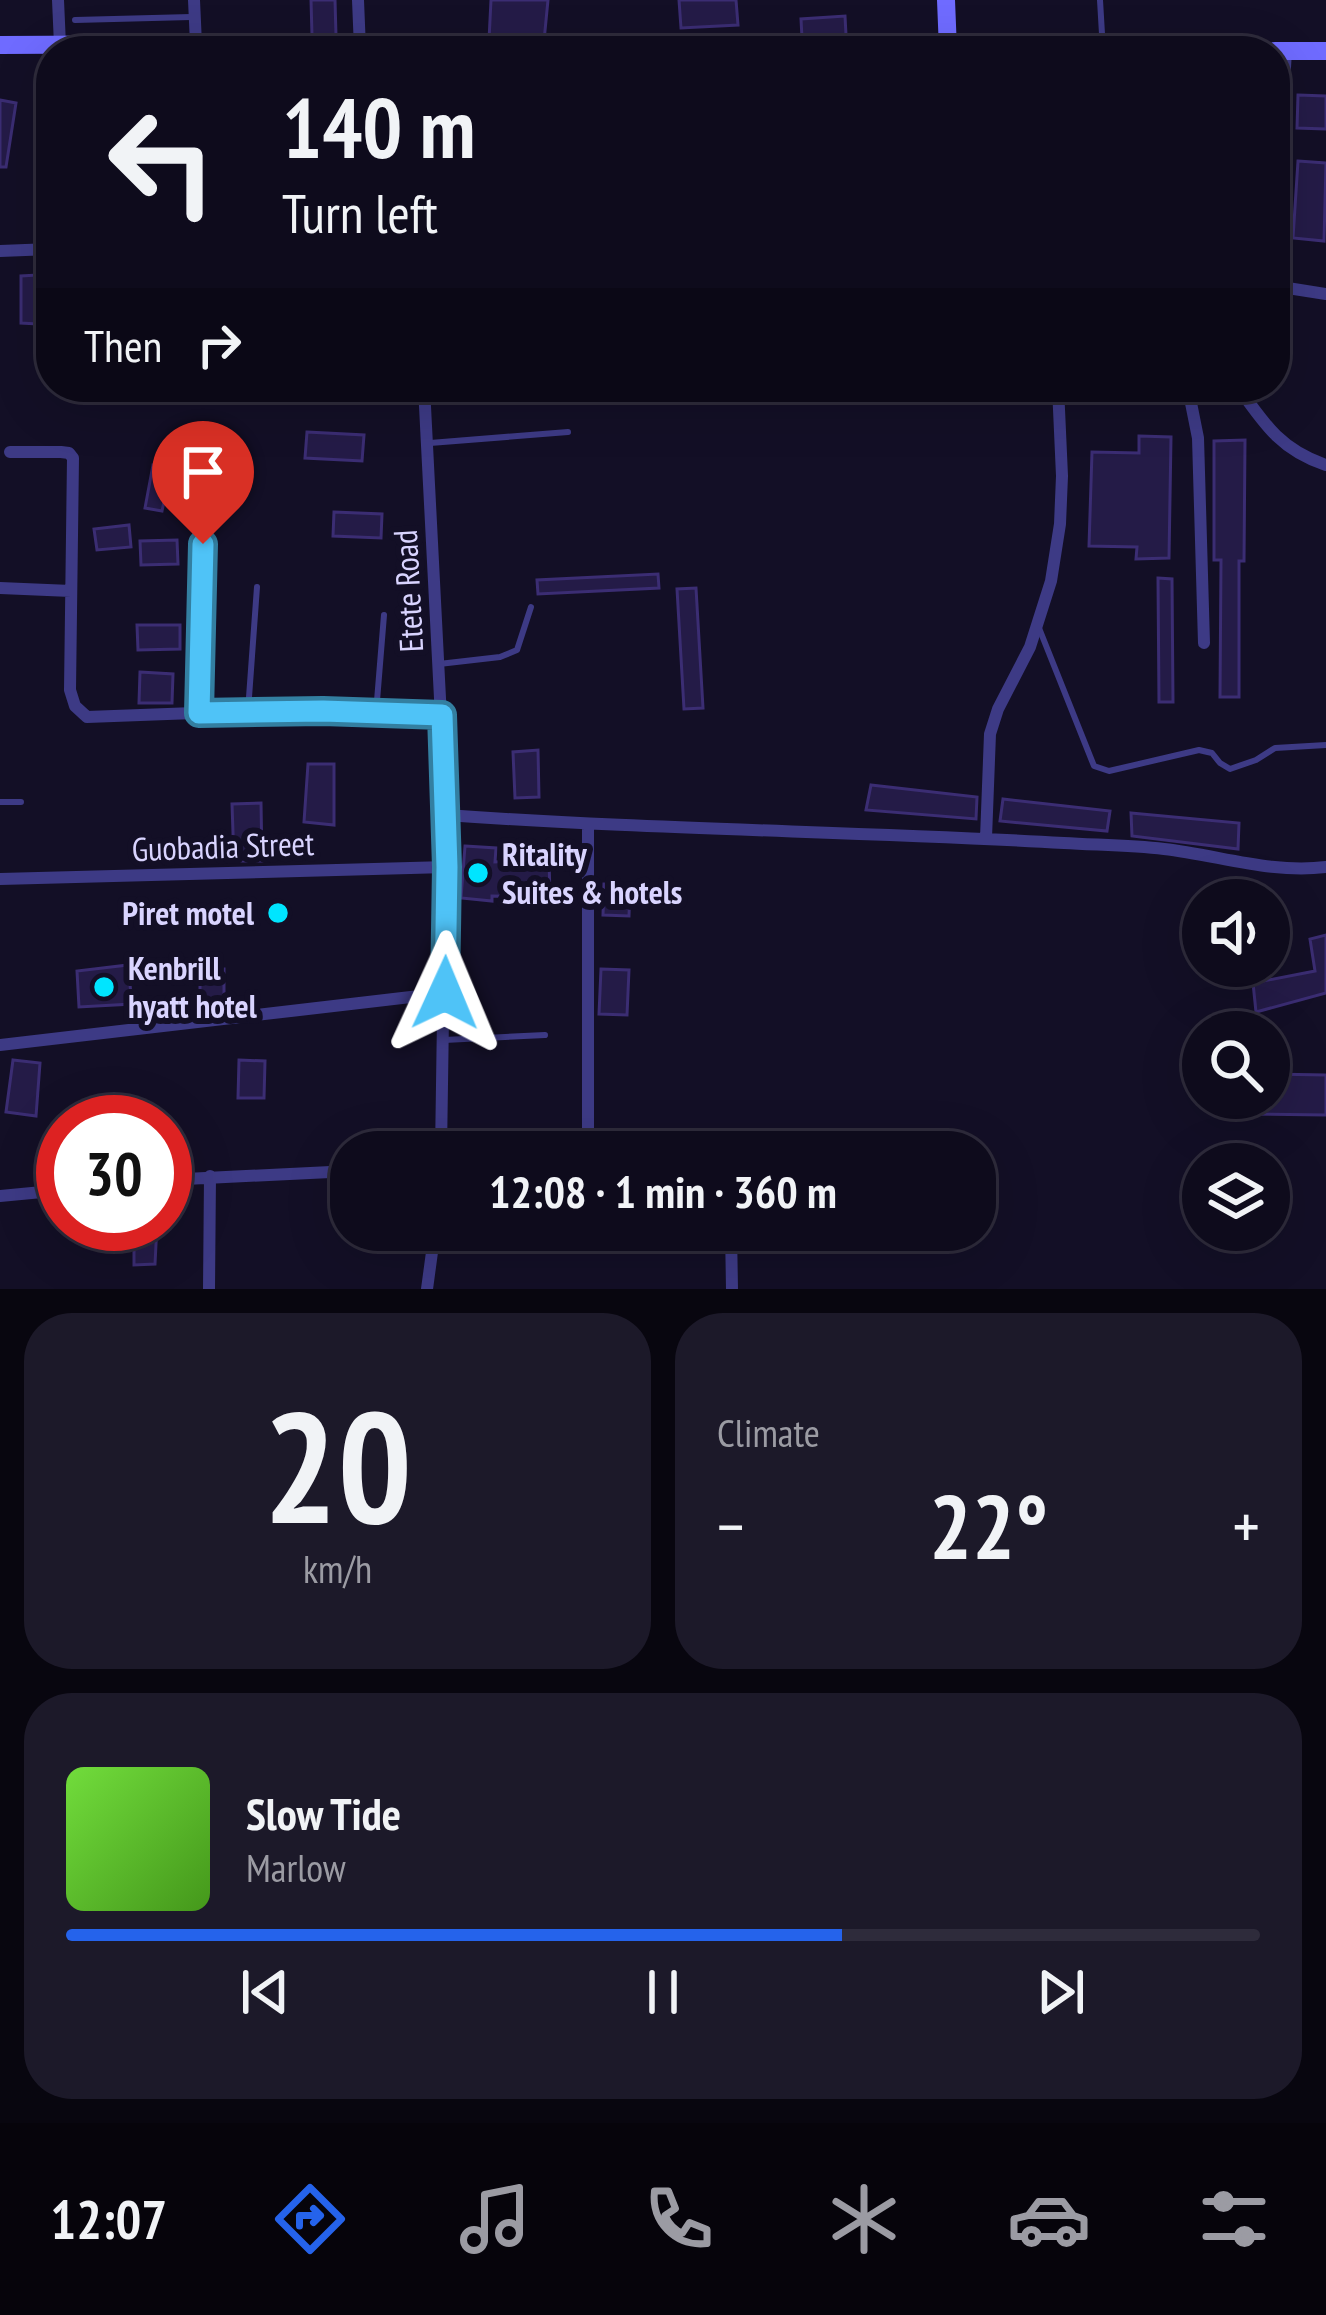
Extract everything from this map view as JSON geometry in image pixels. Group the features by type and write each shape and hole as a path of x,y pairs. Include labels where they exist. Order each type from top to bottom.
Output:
{"street":[{"path":"58,0 60,36"},
{"path":"194,0 196,36"},
{"path":"358,0 359,36"},
{"path":"946,0 947,36"},
{"path":"0,45 36,45"},
{"path":"1290,51 1326,51"},
{"path":"0,251 36,250"},
{"path":"1290,288 1326,294"},
{"name":"Etete Road","path":"425,402 446,815 442,1131"},
{"path":"986,838 990,734 1030,646 1051,581 1060,524 1059,402"},
{"path":"1191,402 1198,439 1204,643"},
{"path":"1249,402 1275,437 1293,451 1326,465"},
{"path":"10,452 61,452 73,458 70,690 75,706 87,717 248,710 442,715"},
{"path":"199,713 206,460"},
{"path":"0,588 71,591"},
{"path":"446,815 588,826 986,838 1164,849 1271,867 1326,867"},
{"path":"588,826 588,1131"},
{"name":"Guobadia Street","path":"0,879 447,867"},
{"path":"0,1045 445,993"},
{"path":"192,1178 330,1172"},
{"path":"208,1289 210,1176"},
{"path":"0,1196 36,1193"},
{"path":"427,1289 432,1251"},
{"path":"731,1251 733,1289"}],"lane":[{"path":"1100,0 1102,36"},
{"path":"75,20 195,17"},
{"path":"426,443 568,432"},
{"path":"248,710 257,587"},
{"path":"439,664 500,657 517,650 531,607"},
{"path":"376,713 384,615"},
{"path":"1037,625 1094,766 1109,771 1199,750 1212,752 1230,769 1275,748 1326,746"},
{"path":"0,802 20,802"},
{"path":"444,1040 545,1034"}],"building":[{"path":"311,0 335,0 336,36 312,35"},
{"path":"491,0 548,0 544,36 489,36"},
{"path":"679,0 736,0 738,25 681,28"},
{"path":"845,16 846,35 802,36 801,19"},
{"path":"1298,95 1326,96 1326,129 1297,128"},
{"path":"0,100 16,103 6,167 0,167"},
{"path":"1298,161 1326,163 1324,241 1293,238"},
{"path":"36,275 36,324 21,323 21,276"},
{"path":"307,432 364,435 362,461 305,458"},
{"path":"1139,436 1171,437 1169,558 1136,559 1137,547 1089,546 1092,452 1139,453"},
{"path":"1245,440 1239,697 1220,697 1221,560 1214,560 1214,441"},
{"path":"153,465 171,469 162,511 145,508"},
{"path":"334,512 382,514 381,538 333,536"},
{"path":"129,525 131,547 97,550 94,529"},
{"path":"177,540 178,564 141,565 140,541"},
{"path":"658,574 659,588 538,594 537,580"},
{"path":"1158,578 1172,579 1173,702 1159,702"},
{"path":"696,588 703,708 684,709 677,589"},
{"path":"137,625 180,625 180,649 138,650"},
{"path":"140,672 173,674 172,703 139,703"},
{"path":"538,750 539,797 515,798 513,752"},
{"path":"308,764 334,764 334,825 304,822"},
{"path":"871,785 977,797 976,819 866,810"},
{"path":"1003,799 1110,811 1107,831 1000,821"},
{"path":"261,803 262,861 234,861 232,804"},
{"path":"1131,813 1239,823 1238,849 1132,836"},
{"path":"465,846 496,848 495,862 549,859 550,897 461,898"},
{"path":"604,884 630,885 629,916 603,915"},
{"path":"1326,935 1326,993 1256,1011 1253,987 1290,987 1290,976 1315,971 1310,939"},
{"name":"Kenbrill hyatt hotel","path":"128,965 132,1004 79,1007 77,971"},
{"path":"200,969 224,969 224,1005 200,1005"},
{"path":"601,969 629,970 627,1015 599,1014"},
{"path":"13,1060 40,1063 36,1116 6,1112"},
{"path":"239,1060 265,1061 264,1098 238,1098"},
{"path":"1290,1074 1326,1075 1326,1115 1290,1115"},
{"path":"134,1251 156,1251 155,1264 134,1265"}],"place":[{"name":"Ritality Suites & hotels","path":"478,873"},
{"name":"Piret motel","path":"278,913"},
{"name":"Kenbrill hyatt hotel","path":"104,987"}],"route":[{"path":"203,544 199,713 442,715 445,993"}]}
